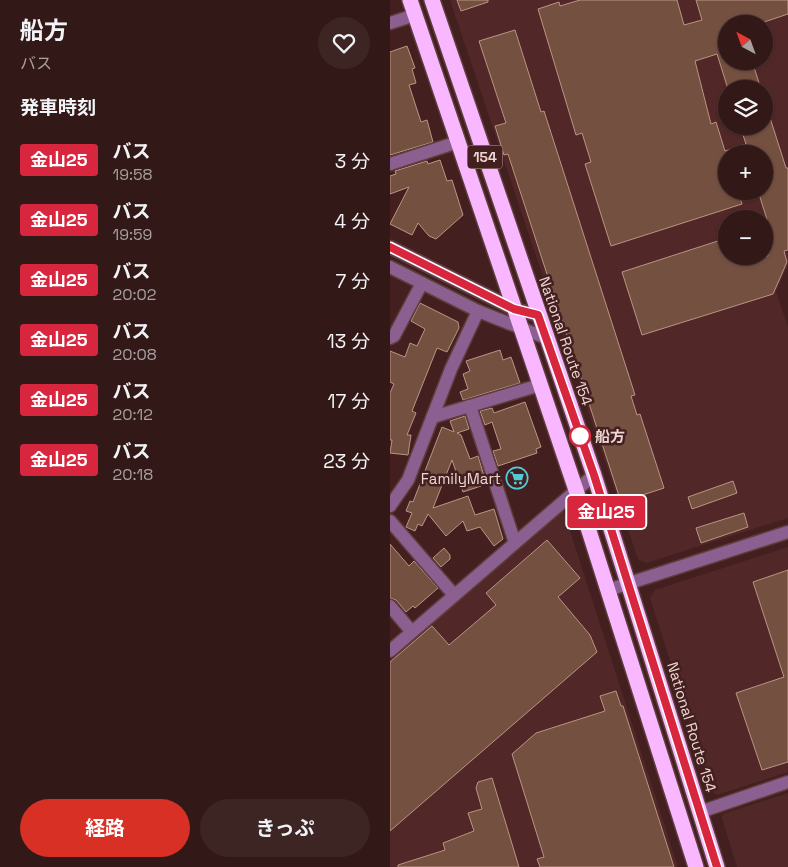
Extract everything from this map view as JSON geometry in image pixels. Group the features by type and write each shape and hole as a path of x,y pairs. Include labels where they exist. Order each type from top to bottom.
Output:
{"highway":[{"name":"154","path":"410,0 576,490 696,867"},
{"name":"National Route 154","path":"432,0 594,475 717,867"}],"street":[{"path":"390,23 415,15"},
{"path":"390,164 458,142"},
{"path":"390,247 514,309 538,315"},
{"path":"390,267 478,311 546,338"},
{"path":"390,338 394,336 422,283"},
{"path":"390,506 408,480 451,369 478,311"},
{"path":"432,417 540,385"},
{"path":"470,406 515,542"},
{"path":"390,651 594,475"},
{"path":"390,521 454,595"},
{"path":"608,590 788,532"},
{"path":"390,606 412,632"},
{"path":"700,812 788,782"}],"shaded area":[{"path":"450,0 788,0 788,265 776,292 788,327 788,518 646,563 638,559"},
{"path":"563,509 678,867 390,867 390,659"},
{"path":"788,547 788,772 717,795 712,792 650,598 655,590"},
{"path":"788,793 788,867 737,867 722,818 723,814"}],"building":[{"path":"457,0 488,0 488,2 461,11"},
{"path":"580,0 677,0 684,25 702,20 696,0 788,0 788,14 773,19 773,15 718,15 718,57 717,54 695,61 711,124 716,122 718,135 720,135 723,145 718,145 718,200 741,200 742,204 718,210 718,212 611,246 585,164 591,162 582,133 576,135 538,9 559,2 560,6"},
{"path":"515,30 541,112 544,111 635,395 631,396 637,415 640,414 664,488 621,502 508,154 504,155 495,126 506,123 479,41"},
{"path":"407,46 415,68 412,69 416,83 409,85 421,122 427,120 433,142 390,155 390,52"},
{"path":"722,70 755,70 758,80 725,80"},
{"path":"773,127 786,168 788,168 788,250 784,251 787,262 773,294 642,335 622,272 718,241 718,265 773,265 773,210 764,210 761,200 773,200 773,145 743,145 746,144 743,135 773,135"},
{"path":"440,160 447,181 452,180 463,215 436,239 429,236 418,223 412,235 390,224 409,187 390,194 390,176 396,174 395,171 427,161 428,164"},
{"path":"420,303 458,322 459,328 447,352 437,348 412,411 416,413 407,435 411,435 408,455 390,453 392,440 390,440 390,393 394,384 390,382 390,351 405,357 410,343 417,346 425,329 411,321"},
{"path":"500,350 503,360 511,357 520,383 463,400 460,392 468,389 463,374 470,371 466,361"},
{"path":"525,402 541,447 536,449 537,453 498,466 493,451 501,449 492,422 485,425 480,411 492,408 494,413"},
{"path":"465,416 469,429 457,433 461,435 470,459 478,456 485,479 479,481 481,486 463,492 452,460 433,508 468,496 475,515 494,509 503,539 494,546 480,527 467,531 463,521 446,536 428,514 422,526 418,524 415,531 406,527 412,513 406,511 410,501 413,502 442,427 454,432 450,421"},
{"path":"733,481 737,493 692,509 688,497"},
{"path":"744,513 748,527 701,543 696,528"},
{"path":"547,540 580,578 558,597 590,635 597,652 390,831 390,662 432,626 449,645 496,605 486,593"},
{"path":"390,544 409,566 414,561 438,588 415,608 413,606 406,612 396,600 390,598"},
{"path":"444,548 450,555 450,559 441,567 433,558"},
{"path":"788,570 788,762 762,770 736,693 784,677 753,582"},
{"path":"616,691 621,706 623,706 674,867 540,867 537,859 544,857 512,754 536,733 605,711 600,696"},
{"path":"492,778 519,867 398,867 398,865 445,850 443,843 474,831 468,813 482,809 476,788 478,782"}],"bus line":[{"name":"金山25","path":"390,247 514,309 538,315 594,475 717,867"}],"place":[{"name":"船方","path":"580,436"},
{"name":"FamilyMart","path":"517,478"}]}
